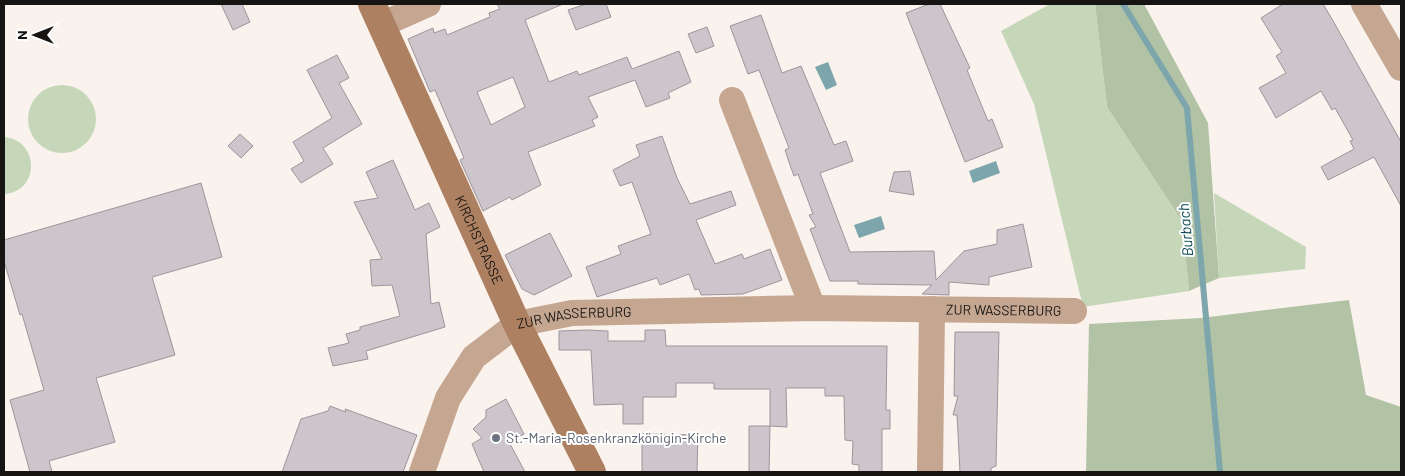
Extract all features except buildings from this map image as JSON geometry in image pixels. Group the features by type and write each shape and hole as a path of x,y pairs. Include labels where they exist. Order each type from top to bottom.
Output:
{"street":[{"path":"377,14 428,4"},
{"path":"1364,4 1401,68"},
{"name":"KIRCHSTRASSE","path":"377,14 517,324 592,472"},
{"path":"732,100 813,308"},
{"name":"ZUR WASSERBURG","path":"422,472 448,398 474,357 517,324 572,313 813,308 1074,311"},
{"name":"ZUR WASSERBURG","path":"930,472 932,309"}],"green space":[{"path":"1050,4 1095,4 1107,107 1182,221 1189,291 1083,307 1034,104 1001,31"},
{"path":"1095,4 1144,4 1208,123 1219,278 1189,291 1182,221 1107,107"},
{"path":"62,85 75,87 86,95 94,106 96,119 94,132 86,143 75,151 62,153 49,151 38,143 30,132 28,119 30,106 38,95 49,87"},
{"path":"4,137 16,140 24,147 29,156 31,166 29,176 24,185 16,191 4,194"},
{"path":"1214,193 1306,247 1305,269 1219,278"},
{"path":"1349,300 1366,395 1401,407 1401,472 1086,472 1089,324 1201,318"}],"water":[{"path":"828,62 837,85 826,90 815,67"},
{"path":"996,161 1000,173 973,183 969,171"},
{"path":"881,216 885,229 859,238 854,225"}],"waterway":[{"name":"Burbach","path":"1123,4 1187,108 1220,472"}],"place":[{"name":"St.-Maria-Rosenkranzkönigin-Kirche","path":"496,438"}]}
